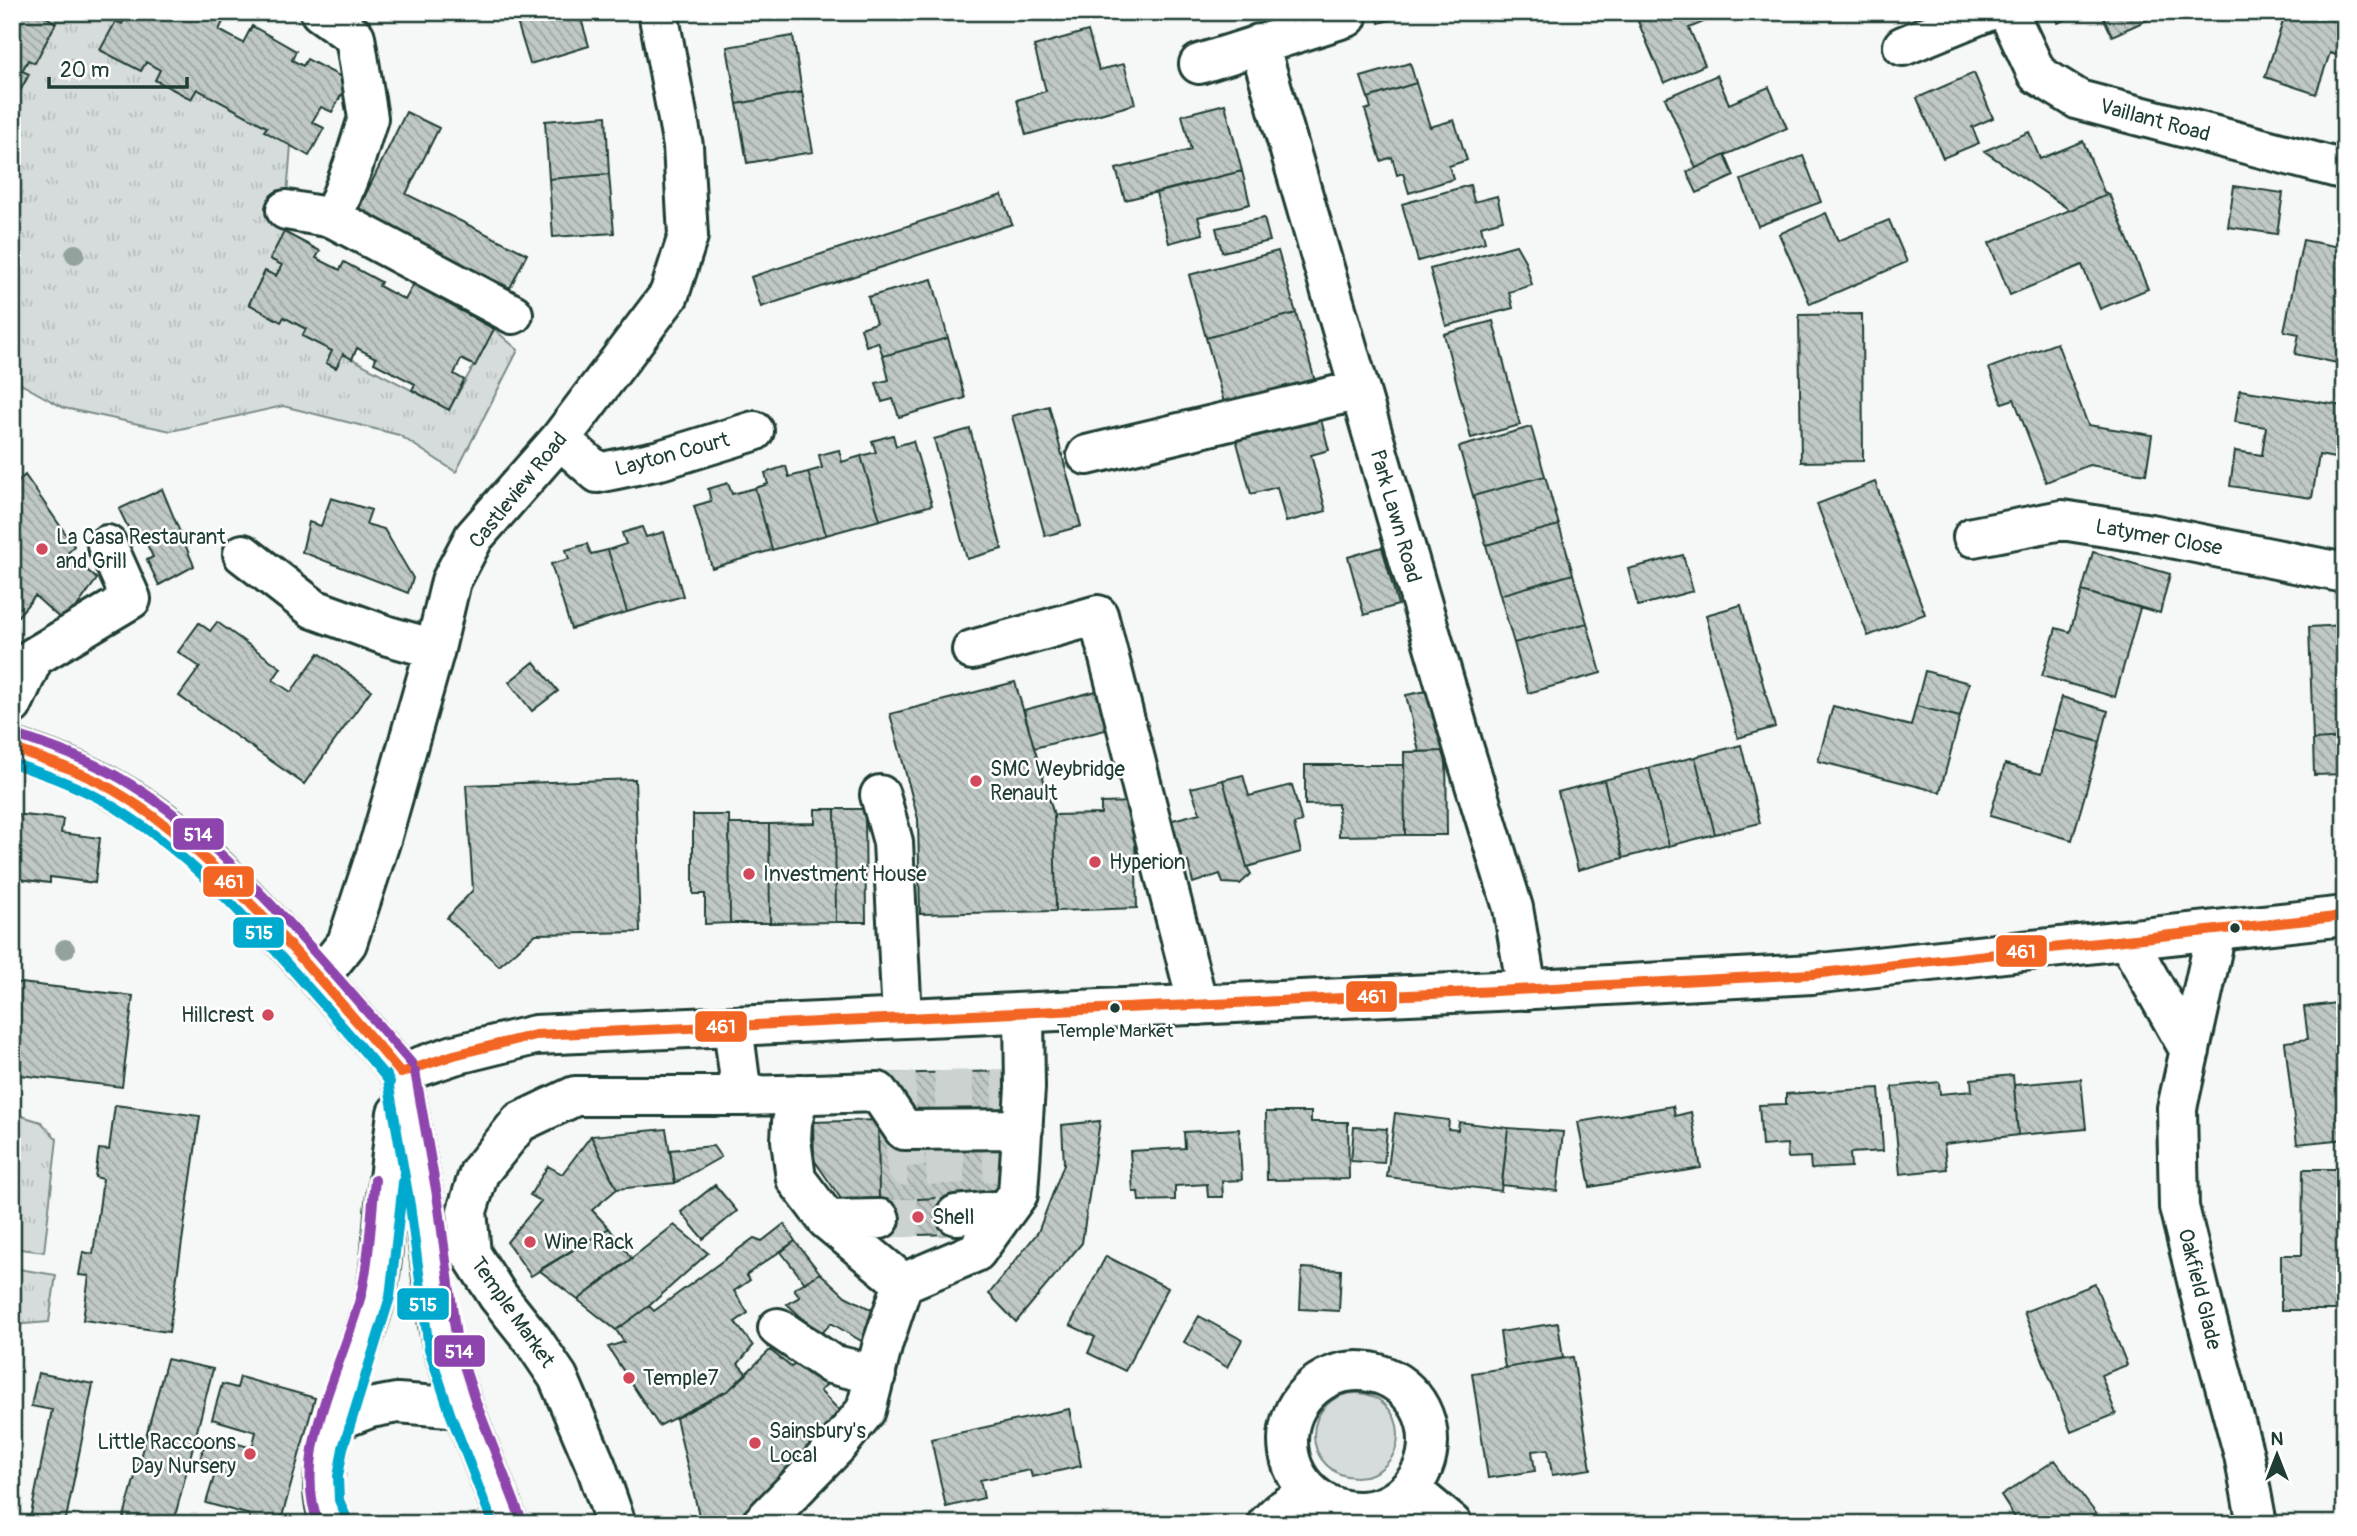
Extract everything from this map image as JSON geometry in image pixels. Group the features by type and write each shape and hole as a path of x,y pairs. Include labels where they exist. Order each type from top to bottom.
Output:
{"street":[{"path":"320,12 355,37 368,118 333,218"},
{"name":"Castleview Road","path":"319,978 347,943 382,836 435,649 451,581 474,537 560,439 669,295 688,236 683,146 658,12"},
{"path":"1903,46 1986,12"},
{"name":"Vaillant Road","path":"2008,12 2037,74 2079,100 2345,170"},
{"path":"1199,64 1347,17"},
{"name":"Park Lawn Road","path":"1259,44 1464,749 1513,908 1527,990"},
{"path":"286,210 333,218 513,314"},
{"path":"1087,455 1360,390"},
{"name":"Layton Court","path":"560,439 598,473 660,460 754,431"},
{"name":"Latymer Close","path":"1973,537 2062,520 2151,534 2345,573"},
{"path":"12,705 34,657 131,599 107,545"},
{"path":"243,554 314,609 388,636 435,649"},
{"path":"972,650 1098,615 1198,1005"},
{"path":"12,748 97,781 177,833 247,898 401,1073 419,1170 443,1347 494,1514"},
{"path":"880,795 893,842 902,1018"},
{"path":"401,1073 454,1055 535,1035 1527,990 1812,974 2345,916"},
{"name":"Oakfield Glade","path":"2216,932 2177,1108 2179,1207 2244,1455 2257,1524"},
{"path":"2128,941 2190,1051"},
{"path":"761,1524 837,1446 866,1410 883,1343 903,1283 976,1252 1018,1194 1018,1088 1024,1013"},
{"path":"733,1026 741,1096"},
{"path":"324,1517 326,1460 376,1293 401,1073"},
{"name":"Temple Market","path":"616,1524 596,1466 558,1377 498,1296 471,1254 467,1211 479,1173 520,1122 575,1096 741,1096 878,1092 904,1130 1018,1151"},
{"path":"800,1094 792,1131 796,1179 827,1220 903,1283"},
{"path":"956,1215 1006,1210"},
{"path":"827,1220 880,1219"},
{"path":"430,1253 471,1254"},
{"path":"778,1328 831,1364 876,1375"},
{"path":"1355,1370 1379,1373 1399,1384 1416,1401 1426,1422 1429,1446 1423,1469 1410,1489 1391,1503 1370,1511 1348,1511 1327,1504 1308,1492 1294,1474 1287,1450 1288,1427 1296,1405 1311,1387 1332,1374 1355,1370"},
{"path":"336,1421 397,1403 463,1408"},
{"path":"1410,1489 1452,1524"},
{"path":"1266,1524 1308,1492"}],"green space":[{"path":"37,12 128,12 122,24 116,21 101,50 141,71 146,62 160,70 156,80 191,99 197,89 267,127 265,130 291,145 284,232 270,259 282,265 276,276 265,271 249,304 281,321 284,317 306,329 303,336 332,351 327,363 336,368 343,354 449,410 494,329 518,350 456,472 399,435 283,406 171,431 64,408 12,379 12,106 29,75 22,71 28,60 35,62 56,23"},
{"path":"12,1113 41,1122 57,1139 44,1252 12,1248"},
{"path":"12,1268 56,1275 49,1322 12,1325"},
{"path":"1356,1393 1372,1396 1386,1405 1395,1419 1398,1435 1395,1451 1386,1465 1372,1474 1356,1477 1340,1474 1326,1465 1317,1451 1314,1435 1317,1419 1326,1405 1340,1396"}],"building":[{"path":"22,12 37,12 56,23 35,63 28,60 22,71 29,74 12,106 12,14 19,17"},
{"path":"128,12 209,12 224,20 219,30 243,43 252,26 296,51 292,60 303,66 307,59 349,81 332,112 321,107 312,122 324,128 309,156 264,131 267,127 197,89 191,99 155,80 160,70 146,62 141,71 100,50 116,21 122,24"},
{"path":"514,12 579,12 589,46 530,64"},
{"path":"1376,12 1417,12 1379,23"},
{"path":"1634,12 1717,12 1718,16 1689,28 1705,65 1664,83"},
{"path":"2053,12 2082,12 2058,23"},
{"path":"2101,12 2156,12 2158,15 2112,36"},
{"path":"2286,12 2345,12 2345,58 2330,53 2316,94 2265,77"},
{"path":"1088,31 1099,70 1124,64 1135,104 1026,135 1017,100 1046,91 1034,46"},
{"path":"793,36 802,92 737,104 727,47"},
{"path":"1410,63 1416,83 1368,98 1361,77"},
{"path":"1974,73 1993,118 1972,127 1979,143 1943,158 1917,98"},
{"path":"1717,75 1729,104 1769,87 1787,128 1696,168 1665,98"},
{"path":"1416,83 1430,127 1454,120 1467,160 1449,166 1453,179 1409,193 1403,173 1397,175 1392,157 1381,161 1365,110 1371,108 1368,98"},
{"path":"802,92 813,152 747,163 737,104"},
{"path":"1225,104 1242,171 1125,200 1116,169 1191,150 1182,115"},
{"path":"406,112 439,128 406,194 527,254 510,288 357,212"},
{"path":"606,116 609,174 549,179 545,121"},
{"path":"2029,132 2040,159 2083,141 2104,192 2109,194 2070,210 1984,151"},
{"path":"1725,155 1734,176 1697,193 1687,172"},
{"path":"1803,156 1821,202 1758,226 1741,180"},
{"path":"1242,171 1250,204 1198,217 1203,234 1169,243 1156,193"},
{"path":"609,174 614,233 553,237 549,179"},
{"path":"1470,185 1474,202 1497,196 1503,220 1481,226 1485,242 1418,261 1402,204"},
{"path":"2234,186 2283,193 2277,234 2228,227"},
{"path":"2109,194 2148,289 2100,309 2082,265 2010,295 1989,243"},
{"path":"1002,195 1012,224 761,307 751,277"},
{"path":"1826,213 1838,241 1889,220 1907,262 1810,304 1779,234"},
{"path":"1264,218 1270,241 1222,252 1216,228"},
{"path":"284,232 320,251 316,258 340,270 344,262 381,282 379,286 405,300 416,280 448,297 445,302 494,329 475,366 461,359 454,374 464,380 449,410 412,390 415,384 374,363 376,358 357,348 352,359 343,354 336,368 326,363 332,351 302,336 306,329 284,317 281,322 249,304 265,271 276,276 282,265 270,259"},
{"path":"2303,240 2345,248 2345,353 2342,364 2295,354 2299,334 2284,331"},
{"path":"1516,245 1525,261 1532,285 1509,292 1513,308 1446,326 1430,269"},
{"path":"1278,251 1296,313 1206,338 1189,275"},
{"path":"932,279 948,338 883,356 878,342 866,346 861,328 876,323 868,297"},
{"path":"1296,313 1315,381 1225,406 1206,338"},
{"path":"1862,314 1863,461 1801,462 1799,315"},
{"path":"1493,321 1520,425 1471,438 1444,334"},
{"path":"948,338 965,398 899,417 893,399 882,402 876,383 889,380 883,356"},
{"path":"2057,343 2088,425 2152,435 2146,474 2089,465 2046,482 2014,399 2002,403 1989,368"},
{"path":"2240,390 2345,406 2340,459 2319,455 2312,498 2230,486 2235,451 2262,455 2266,427 2235,422"},
{"path":"1049,406 1081,526 1045,536 1012,416"},
{"path":"1319,412 1329,450 1311,455 1326,511 1286,522 1277,487 1251,494 1235,435"},
{"path":"1531,427 1545,476 1473,496 1459,447"},
{"path":"970,429 1002,549 967,559 934,439"},
{"path":"893,435 896,446 913,441 932,505 880,520 861,456 876,452 872,441"},
{"path":"839,450 842,462 861,456 880,520 826,535 808,472 822,468 819,455"},
{"path":"786,466 789,477 808,472 826,535 772,550 755,488 768,484 765,473"},
{"name":"La Casa Restaurant and Grill","path":"25,475 74,546 68,553 97,579 65,623 35,596 12,623 12,487"},
{"path":"1545,476 1559,525 1486,545 1473,496"},
{"path":"1875,482 1925,614 1868,636 1817,504"},
{"path":"728,483 732,494 755,488 772,550 712,568 694,506 711,501 708,489"},
{"path":"162,489 194,566 159,585 147,560 153,557 144,538 135,542 119,509"},
{"path":"331,498 371,510 366,524 384,529 413,578 408,593 302,552 309,522 321,526"},
{"path":"1559,525 1573,574 1500,595 1486,545"},
{"path":"642,527 646,537 664,532 683,596 627,612 608,550 626,544 622,533"},
{"path":"587,544 591,554 608,550 627,612 571,629 551,564 569,559 566,550"},
{"path":"1382,547 1398,605 1364,615 1348,557"},
{"path":"2093,552 2170,574 2160,613 2082,591"},
{"path":"1683,555 1693,591 1638,606 1628,569"},
{"path":"1573,574 1587,623 1514,643 1500,595"},
{"path":"2082,591 2140,608 2115,697 2042,676 2056,628 2070,632"},
{"path":"1741,605 1775,727 1738,738 1706,615"},
{"path":"217,622 281,668 273,680 291,692 319,653 371,690 304,784 179,696 200,667 178,652 199,623 210,631"},
{"path":"1587,623 1601,673 1528,693 1514,643"},
{"path":"2345,625 2345,738 2313,740 2309,627"},
{"path":"534,662 558,691 532,711 509,682"},
{"path":"1925,671 1969,683 1960,717 1916,706"},
{"name":"SMC Weybridge Renault","path":"1015,682 1054,815 1056,911 920,914 918,819 890,714"},
{"path":"1100,690 1109,729 1034,748 1024,710"},
{"path":"1427,691 1446,751 1419,752 1406,695"},
{"path":"2062,697 2108,711 2100,742 2053,729"},
{"path":"1833,706 1911,726 1916,706 1960,717 1940,792 1818,761"},
{"path":"2053,729 2100,742 2072,840 1990,816 2005,764 2041,774"},
{"path":"2345,738 2345,774 2314,775 2313,740"},
{"path":"1741,745 1760,823 1715,834 1695,757"},
{"path":"1446,751 1447,835 1405,835 1404,752"},
{"path":"1695,757 1715,834 1669,846 1649,768"},
{"path":"1305,765 1404,765 1405,835 1339,836 1338,804 1305,805"},
{"path":"1649,768 1669,846 1623,858 1604,780"},
{"path":"1243,775 1249,796 1292,785 1302,822 1294,824 1301,852 1247,867 1223,780"},
{"path":"635,779 640,932 536,934 499,966 447,918 473,890 466,785"},
{"path":"1223,780 1251,874 1240,884 1223,883 1220,874 1193,883 1188,862 1178,864 1165,822 1200,813 1191,788"},
{"path":"1604,780 1623,858 1578,870 1558,792"},
{"name":"Hyperion","path":"1134,802 1137,908 1056,911 1054,815 1101,814 1101,803"},
{"path":"815,809 835,809 836,922 770,923 769,824 815,823"},
{"path":"835,809 865,809 866,922 836,922"},
{"path":"12,814 63,819 61,833 100,838 95,883 50,877 50,883 12,878"},
{"path":"693,815 729,815 730,923 705,924 705,894 693,894"},
{"name":"Investment House","path":"729,824 769,824 770,923 730,923"},
{"path":"12,881 19,882 15,919 12,919"},
{"path":"12,982 133,996 122,1087 12,1074"},
{"path":"2345,1002 2345,1139 2297,1144 2285,1042 2308,1039 2304,1007"},
{"path":"1009,1071 1012,1188 958,1197 879,1201 878,1074"},
{"path":"2013,1075 2018,1135 1944,1144 1947,1169 1900,1174 1892,1087 1939,1082 1940,1094 1972,1091 1971,1079"},
{"path":"2081,1079 2086,1129 2018,1135 2014,1085"},
{"path":"1879,1088 1883,1151 1850,1153 1851,1167 1811,1169 1810,1157 1788,1158 1787,1144 1762,1146 1759,1105 1786,1104 1786,1094"},
{"path":"115,1105 200,1116 169,1332 83,1320 89,1276 79,1275 83,1252 93,1254 103,1179 95,1177 99,1149 109,1150"},
{"path":"1673,1106 1675,1116 1691,1112 1701,1168 1590,1187 1578,1122"},
{"path":"1266,1112 1311,1112 1311,1122 1348,1122 1349,1179 1267,1180"},
{"path":"1395,1113 1449,1120 1448,1129 1458,1130 1459,1122 1508,1128 1501,1191 1387,1177"},
{"path":"878,1120 879,1201 846,1206 814,1160 813,1122"},
{"path":"1100,1121 1082,1243 1016,1322 989,1294 1038,1232 1064,1164 1062,1125"},
{"path":"1354,1127 1387,1129 1384,1163 1351,1161"},
{"path":"1508,1128 1563,1132 1557,1191 1502,1185"},
{"path":"666,1129 675,1183 617,1189 591,1136"},
{"path":"1239,1129 1242,1180 1222,1181 1223,1197 1208,1197 1207,1184 1175,1186 1175,1200 1139,1201 1138,1192 1133,1192 1130,1151 1185,1148 1184,1132"},
{"path":"591,1136 617,1189 592,1210 609,1228 531,1276 507,1242 541,1201 530,1195 548,1166 562,1174"},
{"path":"713,1146 721,1157 675,1183 670,1150"},
{"path":"2303,1169 2345,1169 2345,1277 2342,1277 2342,1310 2281,1310 2281,1255 2302,1255"},
{"path":"715,1185 737,1211 703,1239 681,1212"},
{"name":"Shell","path":"958,1197 955,1234 880,1236 879,1201"},
{"path":"784,1224 795,1241 746,1275 750,1280 734,1291 748,1313 735,1322 753,1346 738,1364 747,1374 729,1390 659,1426 608,1347 624,1342 616,1330 649,1306 654,1311 754,1238 762,1241"},
{"path":"674,1225 708,1253 649,1306 616,1330 578,1300"},
{"path":"609,1228 632,1259 578,1300 539,1270"},
{"path":"795,1241 820,1273 805,1283 781,1252"},
{"path":"1106,1256 1168,1288 1125,1371 1088,1353 1095,1337 1070,1325"},
{"path":"1302,1268 1341,1270 1339,1311 1300,1309"},
{"path":"820,1273 845,1296 880,1314 868,1345 831,1323 823,1332 806,1322 787,1304 800,1297 794,1289"},
{"path":"2095,1284 2127,1365 2101,1375 2116,1414 2071,1432 2024,1312"},
{"path":"1199,1316 1242,1340 1227,1367 1184,1342"},
{"path":"1558,1323 1563,1358 1505,1368 1500,1332"},
{"path":"770,1350 791,1367 806,1357 831,1380 820,1391 850,1421 749,1524 701,1524 676,1418 729,1390"},
{"path":"1573,1357 1591,1469 1552,1475 1548,1449 1532,1451 1535,1471 1488,1478 1472,1373"},
{"path":"167,1359 213,1369 173,1524 122,1524"},
{"path":"38,1373 93,1384 65,1524 29,1524 52,1410 31,1406"},
{"name":"Little Raccoons Day Nursery","path":"240,1377 315,1398 280,1524 247,1524 250,1515 206,1503 217,1467 199,1463 207,1435 252,1448 256,1432 212,1419 222,1384 237,1388"},
{"path":"1069,1409 1081,1466 1032,1477 1030,1470 980,1480 984,1498 946,1507 931,1439"},
{"path":"2055,1460 2104,1524 2019,1524 2001,1496"}],"tunnel":[{"path":"878,1092 1010,1088"},
{"path":"904,1130 906,1167 1012,1162"},
{"path":"880,1219 956,1215"}],"transit line":[{"name":"514","path":"16,735 108,771 146,794 195,831 282,917 412,1064"},
{"name":"461","path":"12,748 103,784 140,807 187,843 273,927 401,1073"},
{"name":"515","path":"12,763 72,785 106,802 178,853 261,935 390,1082"},
{"name":"461","path":"401,1073 454,1055 535,1035 1812,974 2345,916"},
{"name":"514","path":"415,1071 438,1201 457,1344 476,1403 521,1519"},
{"name":"515","path":"387,1075 410,1205 429,1349 450,1413 493,1524"},
{"name":"514","path":"319,1524 312,1496 311,1467 315,1438 362,1291 369,1250 375,1180"},
{"name":"515","path":"347,1519 339,1500 338,1477 343,1448 390,1297 403,1182"}],"place":[{"name":"La Casa Restaurant and Grill","path":"42,549"},
{"name":"SMC Weybridge Renault","path":"976,781"},
{"name":"Hyperion","path":"1095,862"},
{"name":"Investment House","path":"749,874"},
{"name":"Temple Market","path":"1115,1008"},
{"name":"Hillcrest","path":"268,1015"},
{"name":"Shell","path":"918,1217"},
{"name":"Wine Rack","path":"530,1242"},
{"name":"Temple7","path":"629,1378"},
{"name":"Sainsbury's Local","path":"755,1443"},
{"name":"Little Raccoons Day Nursery","path":"250,1454"}]}
